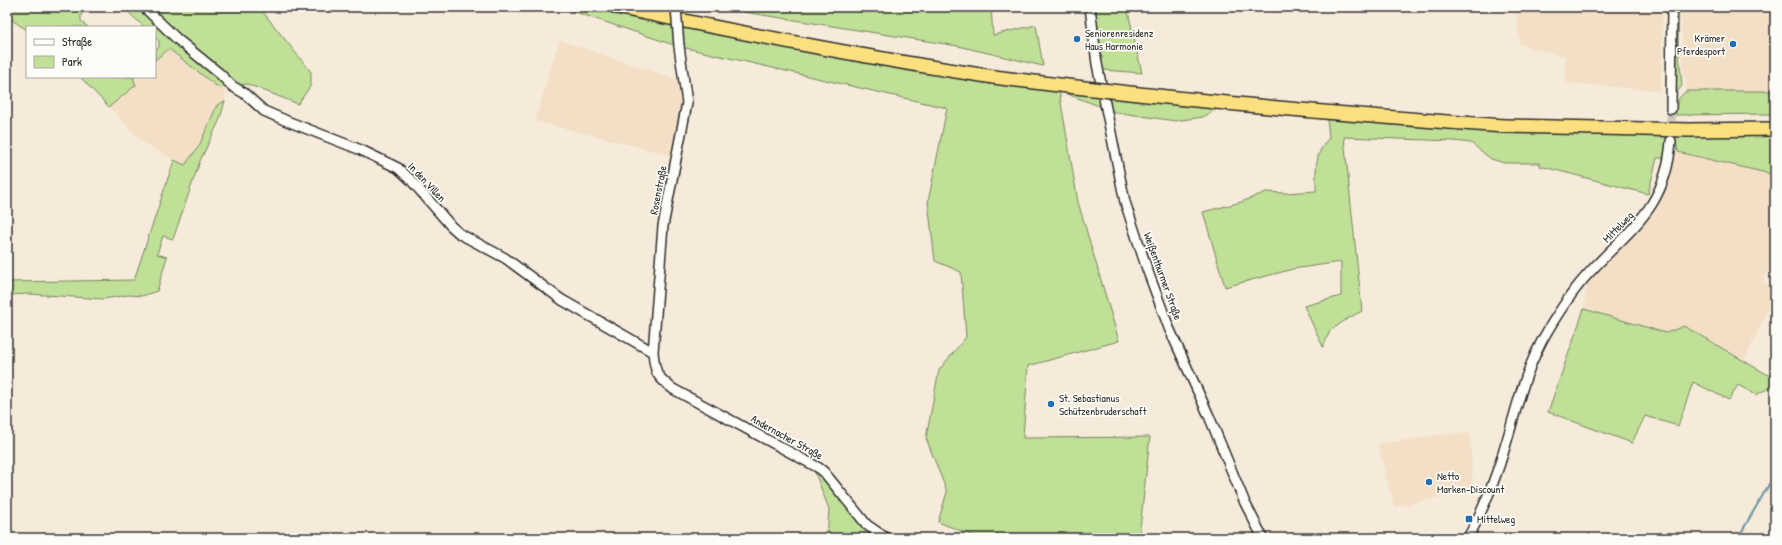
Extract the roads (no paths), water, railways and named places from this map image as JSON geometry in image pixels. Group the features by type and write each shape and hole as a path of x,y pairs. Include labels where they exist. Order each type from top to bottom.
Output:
{"highway":[{"path":"616,7 853,55 995,73 1130,94 1271,109 1504,122 1689,130 1775,129"},
{"path":"660,7 771,31 995,73"},
{"path":"1504,122 1775,120"}],"street":[{"name":"In den Villen","path":"144,7 176,39 220,74 232,86 244,93 264,111 361,150 398,168 411,180 451,226 460,234 505,258 562,300 653,352"},
{"name":"Rosenstraße","path":"659,379 654,365 653,352 663,226 687,102 676,7"},
{"name":"Weißenthurmer Straße","path":"1090,7 1097,64 1125,202 1169,328 1209,416 1245,504 1263,538"},
{"path":"1671,109 1672,7"},
{"name":"Mittelweg","path":"1468,538 1485,503 1498,468 1515,407 1534,356 1548,331 1578,287 1599,262 1639,223 1651,207 1665,175 1670,141"},
{"name":"Andernacher Straße","path":"659,379 673,389 819,468 824,472 867,525 886,538"}],"waterway":[{"path":"1738,538 1775,474"}],"tunnel":[{"path":"1671,109 1671,134"}],"place":[{"name":"Seniorenresidenz Haus Harmonie","path":"1077,39"},
{"name":"Krämer Pferdesport","path":"1733,44"},
{"name":"St. Sebastianus Schützenbruderschaft","path":"1051,404"},
{"name":"Netto Marken-Discount","path":"1429,482"},
{"name":"Mittelweg","path":"1469,519"}]}
